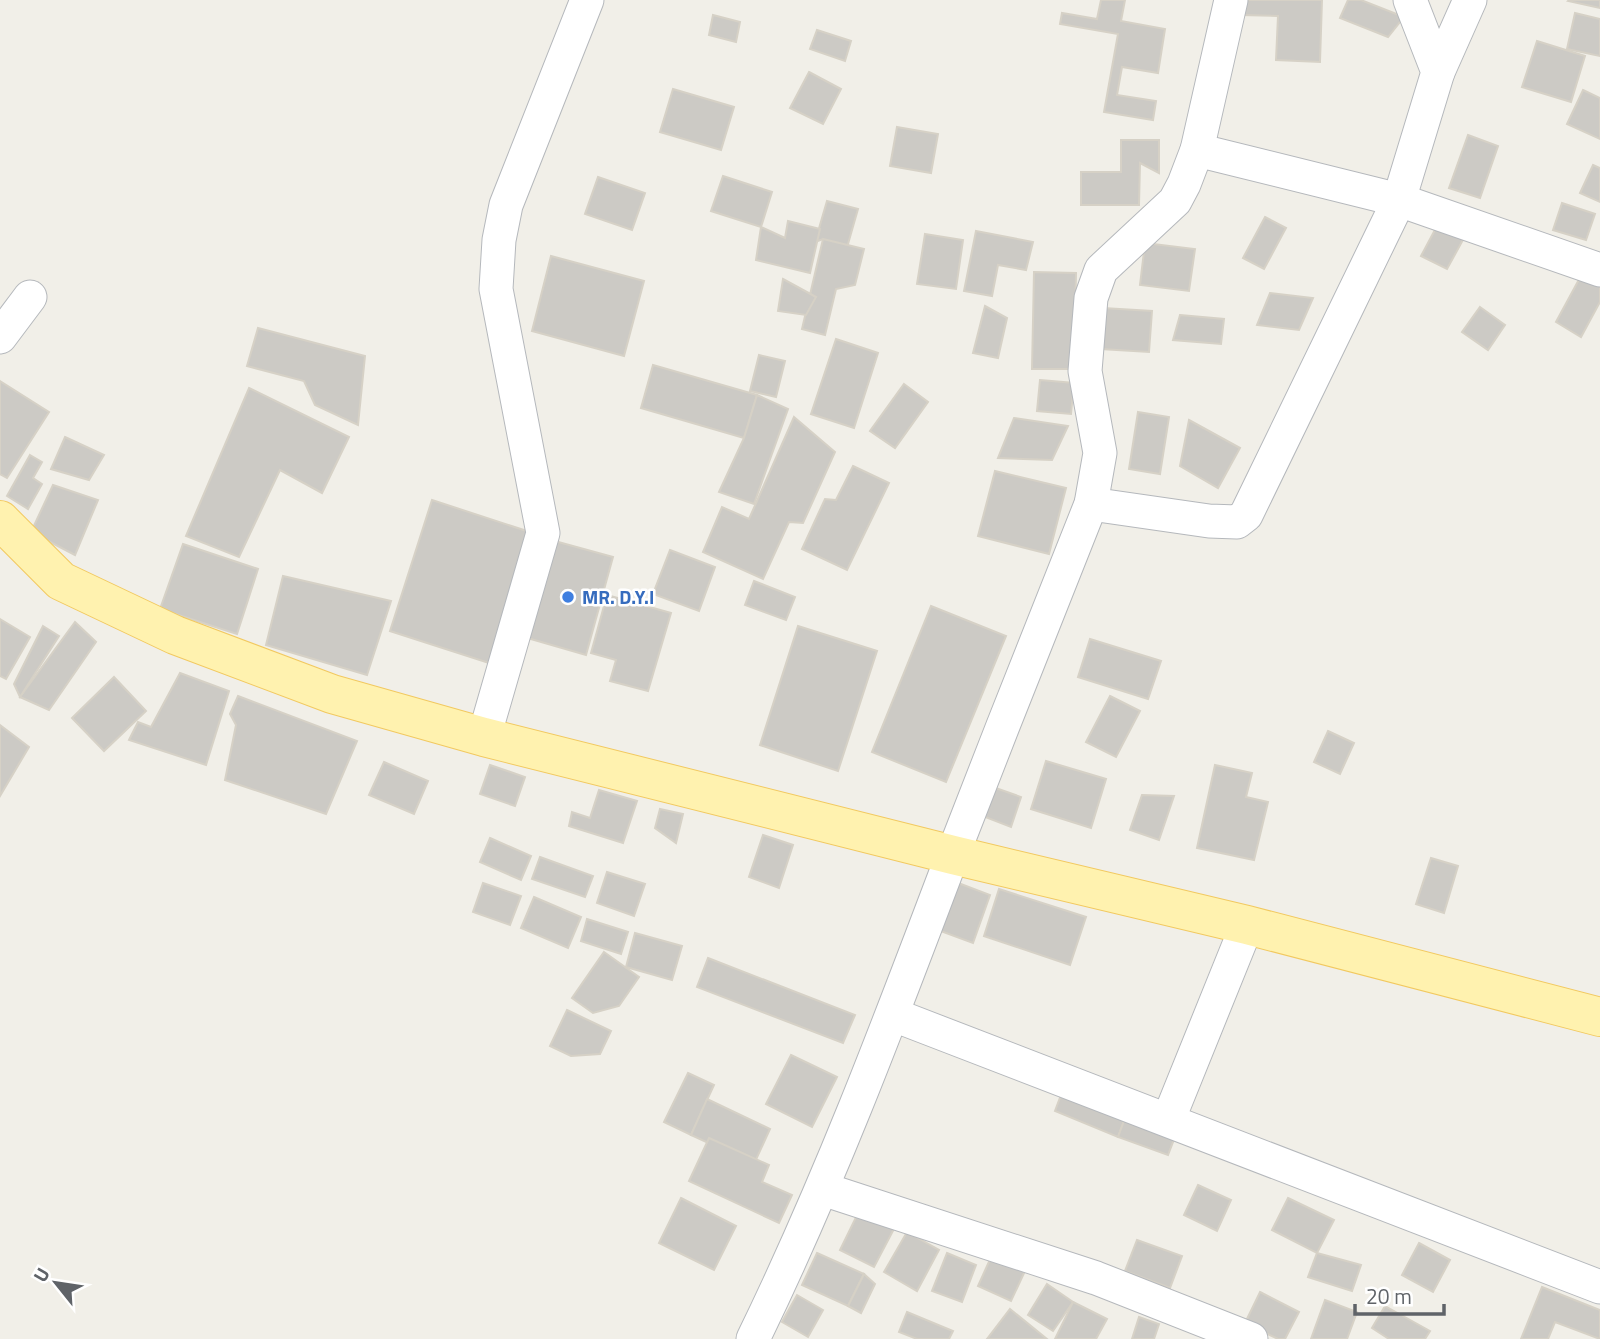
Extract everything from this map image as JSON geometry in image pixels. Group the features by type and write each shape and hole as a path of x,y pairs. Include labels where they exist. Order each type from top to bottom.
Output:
{"main road":[{"path":"0,520 61,581 175,635 332,694 484,737 953,855 1247,925 1600,1017"}],"street":[{"path":"484,737 543,533 496,289 499,240 506,205 587,0"},
{"path":"753,1339 823,1188 894,1015 953,855 1091,504 1100,453 1085,371 1091,299 1101,270 1175,201 1197,149 1231,0"},
{"path":"1410,0 1438,72"},
{"path":"1091,504 1216,521 1237,522 1246,515 1399,200 1438,72 1469,0"},
{"path":"1197,149 1399,200 1600,270"},
{"path":"0,337 30,297"},
{"path":"1169,1118 1247,925"},
{"path":"894,1015 1169,1118 1600,1287"},
{"path":"823,1188 1096,1278 1251,1339"}],"building":[{"path":"1101,0 1125,0 1121,21 1165,29 1158,73 1122,67 1117,95 1156,101 1153,120 1104,112 1118,34 1060,24 1062,13 1097,19"},
{"path":"1241,0 1322,0 1320,62 1276,60 1278,16 1241,15"},
{"path":"1348,0 1361,0 1404,17 1388,37 1340,18"},
{"path":"1600,0 1600,8 1568,1"},
{"path":"1575,13 1600,19 1600,56 1567,49"},
{"path":"713,15 740,22 736,42 709,35"},
{"path":"817,30 851,41 845,61 810,49"},
{"path":"1537,41 1585,56 1571,102 1522,87"},
{"path":"809,72 841,89 823,124 790,108"},
{"path":"673,89 734,107 721,150 660,132"},
{"path":"1583,90 1600,98 1600,139 1567,124"},
{"path":"897,127 938,134 931,173 890,166"},
{"path":"1468,135 1498,146 1480,198 1449,188"},
{"path":"1121,140 1159,140 1159,173 1140,163 1139,205 1081,205 1081,172 1121,172"},
{"path":"1593,165 1600,168 1600,202 1580,193"},
{"path":"723,176 772,192 761,227 711,211"},
{"path":"598,177 645,193 632,230 585,214"},
{"path":"827,201 858,209 846,251 823,239 815,242"},
{"path":"1562,203 1595,214 1586,240 1553,230"},
{"path":"1265,217 1286,228 1264,269 1243,258"},
{"path":"788,221 820,229 810,273 756,260 761,227 785,238"},
{"path":"1438,224 1464,238 1447,269 1421,256"},
{"path":"976,231 1033,242 1026,270 998,265 992,296 964,291"},
{"path":"925,234 963,240 956,289 917,284"},
{"path":"823,239 864,249 855,285 836,289 825,335 802,329"},
{"path":"1145,243 1195,249 1189,291 1140,285"},
{"path":"551,256 644,281 624,356 532,331"},
{"path":"1034,272 1076,273 1074,369 1032,369"},
{"path":"1583,272 1600,281 1600,302 1581,337 1556,322"},
{"path":"783,279 816,297 806,315 778,311"},
{"path":"1270,293 1313,298 1299,330 1257,325"},
{"path":"985,306 1007,318 998,358 973,353"},
{"path":"1480,307 1505,325 1488,350 1462,332"},
{"path":"1103,308 1152,311 1149,352 1101,349"},
{"path":"1180,315 1224,319 1221,344 1173,340"},
{"path":"258,328 365,356 358,425 315,405 304,381 247,366"},
{"path":"836,339 878,353 854,428 811,414"},
{"path":"759,355 785,361 776,397 750,391"},
{"path":"653,365 757,395 744,438 641,408"},
{"path":"1040,380 1074,383 1071,414 1037,411"},
{"path":"0,381 49,412 7,478 0,474"},
{"path":"904,384 928,402 895,448 870,431"},
{"path":"249,388 349,437 322,493 280,470 239,557 186,536"},
{"path":"757,395 788,409 754,504 719,492 744,438"},
{"path":"1138,412 1169,417 1160,474 1129,469"},
{"path":"794,417 835,452 803,523 789,522 763,579 703,552 722,507 749,519"},
{"path":"1014,418 1068,426 1052,460 998,458"},
{"path":"1189,420 1240,448 1218,488 1180,466"},
{"path":"65,437 104,455 89,480 51,469"},
{"path":"30,455 42,462 33,478 42,484 28,509 7,496"},
{"path":"853,466 889,483 847,570 802,549 825,499 836,500"},
{"path":"995,471 1066,488 1049,554 978,536"},
{"path":"53,485 98,500 75,555 31,532"},
{"path":"432,500 533,533 492,664 390,631"},
{"name":"MR. D.Y.I","path":"551,540 613,557 586,655 524,637"},
{"path":"183,544 258,569 237,634 160,609"},
{"path":"670,550 715,567 699,611 653,594"},
{"path":"283,576 391,601 367,675 266,645"},
{"path":"754,581 795,597 786,620 745,605"},
{"path":"607,595 671,613 648,691 610,681 616,660 591,653"},
{"path":"931,606 1006,636 946,782 872,752"},
{"path":"0,619 30,637 6,679 0,676"},
{"path":"75,622 96,642 49,710 20,697"},
{"path":"43,626 59,636 20,697 14,684"},
{"path":"798,626 877,651 838,771 760,745"},
{"path":"1090,639 1161,661 1148,699 1078,677"},
{"path":"180,673 229,691 206,765 129,740 138,722 151,727"},
{"path":"114,677 146,711 104,751 72,718"},
{"path":"238,696 357,741 326,814 225,780 236,725 230,714"},
{"path":"1110,696 1140,711 1116,757 1086,742"},
{"path":"0,725 29,747 0,796"},
{"path":"1328,731 1354,743 1340,774 1314,762"},
{"path":"1046,761 1106,779 1091,828 1031,809"},
{"path":"384,762 428,781 414,814 369,795"},
{"path":"490,765 525,777 515,806 480,794"},
{"path":"1215,765 1252,773 1246,797 1268,802 1254,860 1197,848"},
{"path":"990,786 1021,797 1011,827 980,815"},
{"path":"599,790 637,801 623,843 569,826 572,812 590,818"},
{"path":"1142,795 1174,796 1159,840 1130,830"},
{"path":"660,809 683,814 676,843 655,828"},
{"path":"763,835 793,845 779,888 749,877"},
{"path":"490,838 531,856 521,880 480,862"},
{"path":"540,857 593,876 585,897 532,879"},
{"path":"1431,858 1458,866 1444,913 1416,904"},
{"path":"607,872 645,884 634,916 597,903"},
{"path":"953,881 990,895 973,943 935,929"},
{"path":"483,883 521,896 510,925 473,912"},
{"path":"999,889 1086,917 1070,965 984,936"},
{"path":"534,897 581,917 568,948 521,928"},
{"path":"587,919 628,932 621,954 581,941"},
{"path":"635,933 682,946 672,980 626,967"},
{"path":"604,952 639,977 619,1006 593,1013 572,998"},
{"path":"708,958 855,1015 843,1043 697,987"},
{"path":"567,1010 611,1031 600,1054 571,1056 550,1046"},
{"path":"791,1055 837,1077 812,1127 766,1104"},
{"path":"688,1073 714,1085 691,1135 664,1122"},
{"path":"1064,1087 1128,1110 1118,1137 1055,1111"},
{"path":"707,1099 770,1129 754,1164 691,1135"},
{"path":"1128,1110 1178,1129 1168,1155 1118,1137"},
{"path":"709,1138 769,1165 762,1182 792,1195 779,1223 689,1181"},
{"path":"1198,1185 1231,1200 1217,1231 1184,1215"},
{"path":"681,1198 736,1226 714,1270 659,1243"},
{"path":"1288,1198 1334,1220 1317,1253 1272,1230"},
{"path":"860,1209 895,1227 874,1267 840,1250"},
{"path":"907,1232 939,1250 917,1291 884,1272"},
{"path":"1137,1240 1182,1256 1170,1288 1125,1271"},
{"path":"1419,1243 1450,1260 1433,1292 1402,1275"},
{"path":"817,1253 864,1274 848,1306 802,1285"},
{"path":"947,1253 976,1265 962,1302 932,1291"},
{"path":"1317,1253 1361,1265 1352,1291 1308,1277"},
{"path":"992,1255 1025,1271 1011,1301 978,1286"},
{"path":"864,1274 875,1284 861,1313 848,1306"},
{"path":"1047,1284 1073,1302 1053,1331 1028,1315"},
{"path":"1542,1287 1600,1310 1600,1339 1555,1322 1548,1339 1521,1339"},
{"path":"1260,1292 1299,1312 1285,1339 1278,1339 1245,1323"},
{"path":"797,1295 823,1310 808,1337 782,1322"},
{"path":"1325,1300 1357,1312 1347,1339 1311,1339"},
{"path":"1073,1302 1107,1319 1096,1339 1055,1339"},
{"path":"1385,1306 1430,1331 1425,1339 1389,1339 1372,1328"},
{"path":"1010,1309 1047,1339 987,1339"},
{"path":"907,1312 953,1331 949,1339 917,1339 899,1332"},
{"path":"1139,1317 1159,1324 1154,1339 1132,1339"}],"place":[{"name":"MR. D.Y.I","path":"568,597"}]}
